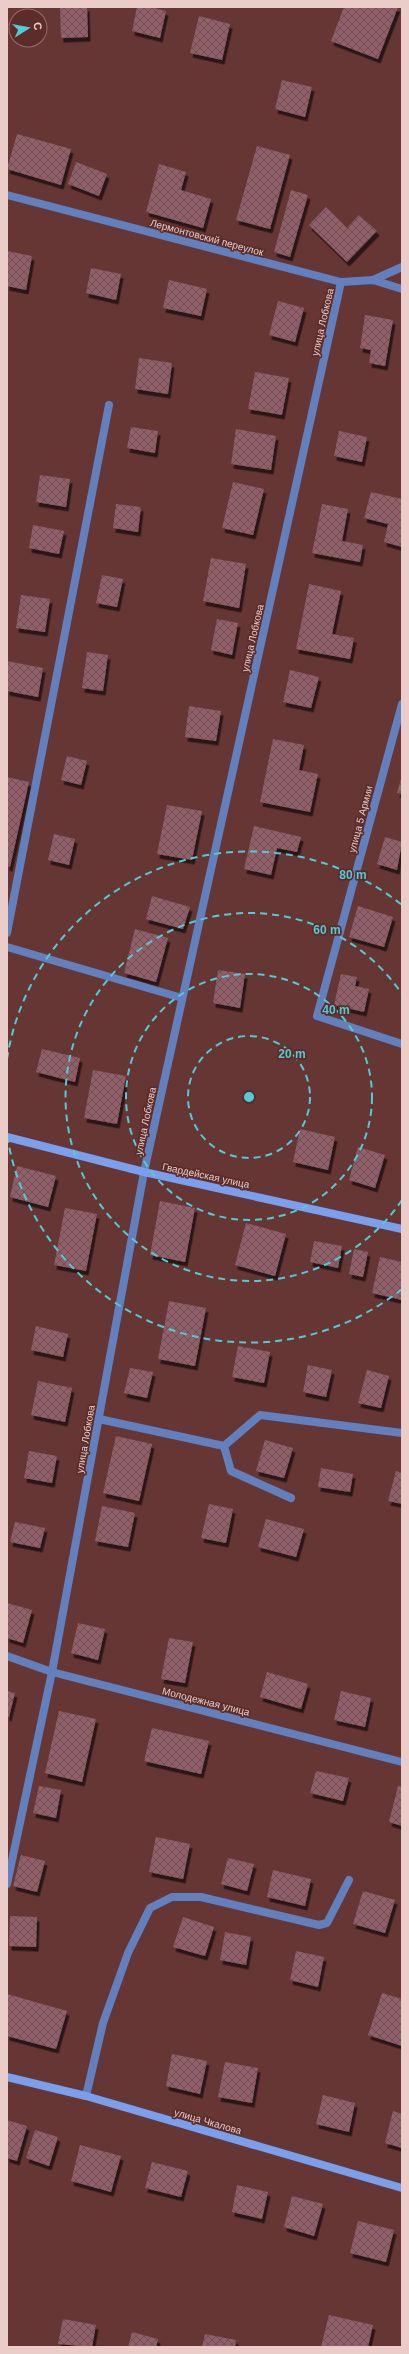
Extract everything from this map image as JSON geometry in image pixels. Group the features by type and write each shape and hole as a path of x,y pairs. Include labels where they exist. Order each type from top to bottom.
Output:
{"main road":[{"name":"Гвардейская улица","path":"7,1137 144,1172 402,1229"},
{"name":"улица Чкалова","path":"7,2077 86,2096 402,2188"}],"street":[{"name":"Лермонтовский переулок","path":"7,195 341,282 373,280 402,289"},
{"path":"373,280 402,267"},
{"name":"улица Лобкова","path":"7,1884 52,1672 144,1172 341,282"},
{"path":"7,933 109,405"},
{"name":"улица 5 Армии","path":"402,704 318,1016 402,1044"},
{"path":"7,947 182,998"},
{"path":"224,1446 260,1415 402,1433"},
{"path":"99,1419 224,1446"},
{"path":"224,1446 231,1471 291,1498"},
{"name":"Молодежная улица","path":"7,1656 52,1672 402,1762"},
{"path":"86,2096 102,2023 128,1953 150,1908 172,1897 201,1897 319,1925 327,1923 349,1880"}],"building":[{"path":"60,7 87,7 88,37 61,38"},
{"path":"137,7 150,7 166,11 160,38 132,31"},
{"path":"344,7 398,7 378,59 331,41"},
{"path":"199,16 230,24 222,60 190,53"},
{"path":"282,80 312,87 305,117 275,109"},
{"path":"17,134 71,149 61,185 7,169"},
{"path":"257,146 290,155 270,229 236,220"},
{"path":"76,162 107,174 99,196 68,184"},
{"path":"159,164 186,172 181,190 211,199 203,228 146,212"},
{"path":"291,190 308,195 290,257 274,252"},
{"path":"326,207 347,228 359,215 377,231 347,262 309,225"},
{"path":"7,251 32,256 26,290 7,286"},
{"path":"91,268 121,274 116,300 86,293"},
{"path":"169,280 207,289 201,316 163,308"},
{"path":"278,301 304,308 295,342 269,335"},
{"path":"365,315 393,320 385,366 369,363 371,350 360,348"},
{"path":"139,358 172,363 168,394 135,389"},
{"path":"255,372 289,378 282,415 248,409"},
{"path":"131,427 158,431 155,453 127,448"},
{"path":"236,429 276,436 271,470 231,464"},
{"path":"339,431 367,437 362,462 334,456"},
{"path":"40,475 70,479 66,507 36,502"},
{"path":"233,482 264,489 253,535 222,528"},
{"path":"371,492 402,499 402,547 384,542 388,524 364,518"},
{"path":"116,504 141,507 138,532 113,528"},
{"path":"322,504 348,509 342,541 363,545 360,562 312,553"},
{"path":"33,525 64,531 59,554 29,548"},
{"path":"211,558 246,564 239,608 203,601"},
{"path":"102,575 123,579 117,607 96,603"},
{"path":"309,584 341,591 332,634 354,638 350,659 296,649"},
{"path":"21,595 50,599 45,632 16,628"},
{"path":"217,619 238,623 232,655 211,650"},
{"path":"87,652 108,655 103,691 82,688"},
{"path":"7,661 43,668 38,697 7,691"},
{"path":"290,670 319,677 311,708 283,702"},
{"path":"189,706 221,711 216,741 185,737"},
{"path":"273,739 304,745 299,770 318,774 310,812 260,802"},
{"path":"67,756 87,761 81,785 61,780"},
{"path":"402,775 402,794 397,793"},
{"path":"7,777 29,782 10,867 7,866"},
{"path":"167,805 202,811 192,860 157,854"},
{"path":"254,826 301,837 297,852 277,848 271,875 244,869"},
{"path":"54,834 75,839 69,865 48,860"},
{"path":"385,837 402,842 397,870 377,864"},
{"path":"152,896 190,907 183,929 146,919"},
{"path":"358,906 393,917 384,947 349,937"},
{"path":"135,929 168,938 156,982 124,973"},
{"path":"218,970 245,974 240,1008 213,1003"},
{"path":"341,974 357,977 355,986 369,989 364,1012 334,1005"},
{"path":"42,1049 80,1058 75,1082 36,1072"},
{"path":"93,1070 126,1076 117,1124 84,1118"},
{"path":"300,1129 335,1137 328,1170 293,1162"},
{"path":"358,1147 385,1155 375,1188 349,1180"},
{"path":"17,1166 56,1176 48,1207 10,1197"},
{"path":"160,1201 195,1208 185,1262 150,1255"},
{"path":"65,1208 97,1214 86,1271 54,1265"},
{"path":"246,1223 286,1234 275,1276 235,1265"},
{"path":"314,1241 342,1246 338,1268 310,1262"},
{"path":"354,1249 368,1252 363,1277 349,1274"},
{"path":"380,1257 402,1262 402,1300 372,1293"},
{"path":"169,1301 206,1308 195,1366 158,1359"},
{"path":"36,1326 68,1334 63,1357 31,1350"},
{"path":"238,1346 270,1352 264,1383 232,1377"},
{"path":"308,1365 332,1370 326,1397 303,1392"},
{"path":"130,1368 153,1372 147,1398 124,1393"},
{"path":"367,1370 389,1376 381,1408 358,1403"},
{"path":"38,1381 72,1388 65,1422 31,1415"},
{"path":"116,1436 152,1444 139,1501 103,1493"},
{"path":"265,1440 293,1448 284,1478 256,1471"},
{"path":"29,1451 57,1456 52,1483 24,1478"},
{"path":"321,1468 353,1474 350,1492 318,1487"},
{"path":"396,1471 402,1473 402,1504 388,1501"},
{"path":"209,1504 233,1509 226,1543 201,1538"},
{"path":"102,1506 135,1513 128,1547 95,1541"},
{"path":"266,1519 304,1529 296,1557 258,1547"},
{"path":"15,1522 45,1528 40,1548 10,1542"},
{"path":"7,1603 32,1610 23,1643 7,1638"},
{"path":"78,1623 105,1629 98,1660 71,1653"},
{"path":"169,1638 193,1642 185,1683 161,1679"},
{"path":"267,1672 308,1684 301,1709 260,1697"},
{"path":"7,1691 15,1693 9,1717 7,1716"},
{"path":"341,1691 371,1698 365,1727 334,1720"},
{"path":"59,1711 96,1719 82,1782 45,1773"},
{"path":"152,1728 209,1741 201,1774 144,1761"},
{"path":"316,1771 349,1778 343,1801 310,1793"},
{"path":"39,1786 61,1790 56,1818 33,1813"},
{"path":"398,1786 402,1787 402,1826 389,1822"},
{"path":"156,1837 190,1844 183,1879 149,1872"},
{"path":"21,1855 45,1861 37,1892 13,1886"},
{"path":"228,1858 254,1864 247,1891 221,1884"},
{"path":"273,1870 311,1879 305,1906 267,1897"},
{"path":"363,1891 395,1900 385,1933 353,1924"},
{"path":"10,1916 37,1917 36,1947 9,1946"},
{"path":"183,1917 214,1927 205,1956 173,1947"},
{"path":"225,1932 251,1937 246,1965 220,1960"},
{"path":"296,1951 324,1957 318,1987 290,1980"},
{"path":"382,1993 402,1999 402,2046 368,2035"},
{"path":"7,1994 67,2011 56,2049 7,2036"},
{"path":"172,2054 207,2061 200,2094 166,2086"},
{"path":"225,2062 258,2068 252,2103 218,2097"},
{"path":"323,2095 355,2103 349,2132 316,2124"},
{"path":"393,2111 402,2114 402,2148 385,2143"},
{"path":"7,2120 27,2126 17,2161 7,2158"},
{"path":"35,2130 58,2137 49,2166 26,2158"},
{"path":"80,2145 121,2156 111,2192 71,2181"},
{"path":"152,2162 188,2171 181,2197 145,2188"},
{"path":"237,2185 268,2192 262,2219 232,2212"},
{"path":"292,2196 323,2204 314,2236 284,2227"},
{"path":"358,2221 394,2230 386,2262 350,2253"},
{"path":"329,2315 373,2325 368,2347 321,2347"},
{"path":"63,2319 96,2325 92,2347 58,2344"},
{"path":"132,2332 158,2339 156,2347 128,2347"},
{"path":"205,2334 236,2340 235,2347 202,2347"}]}
